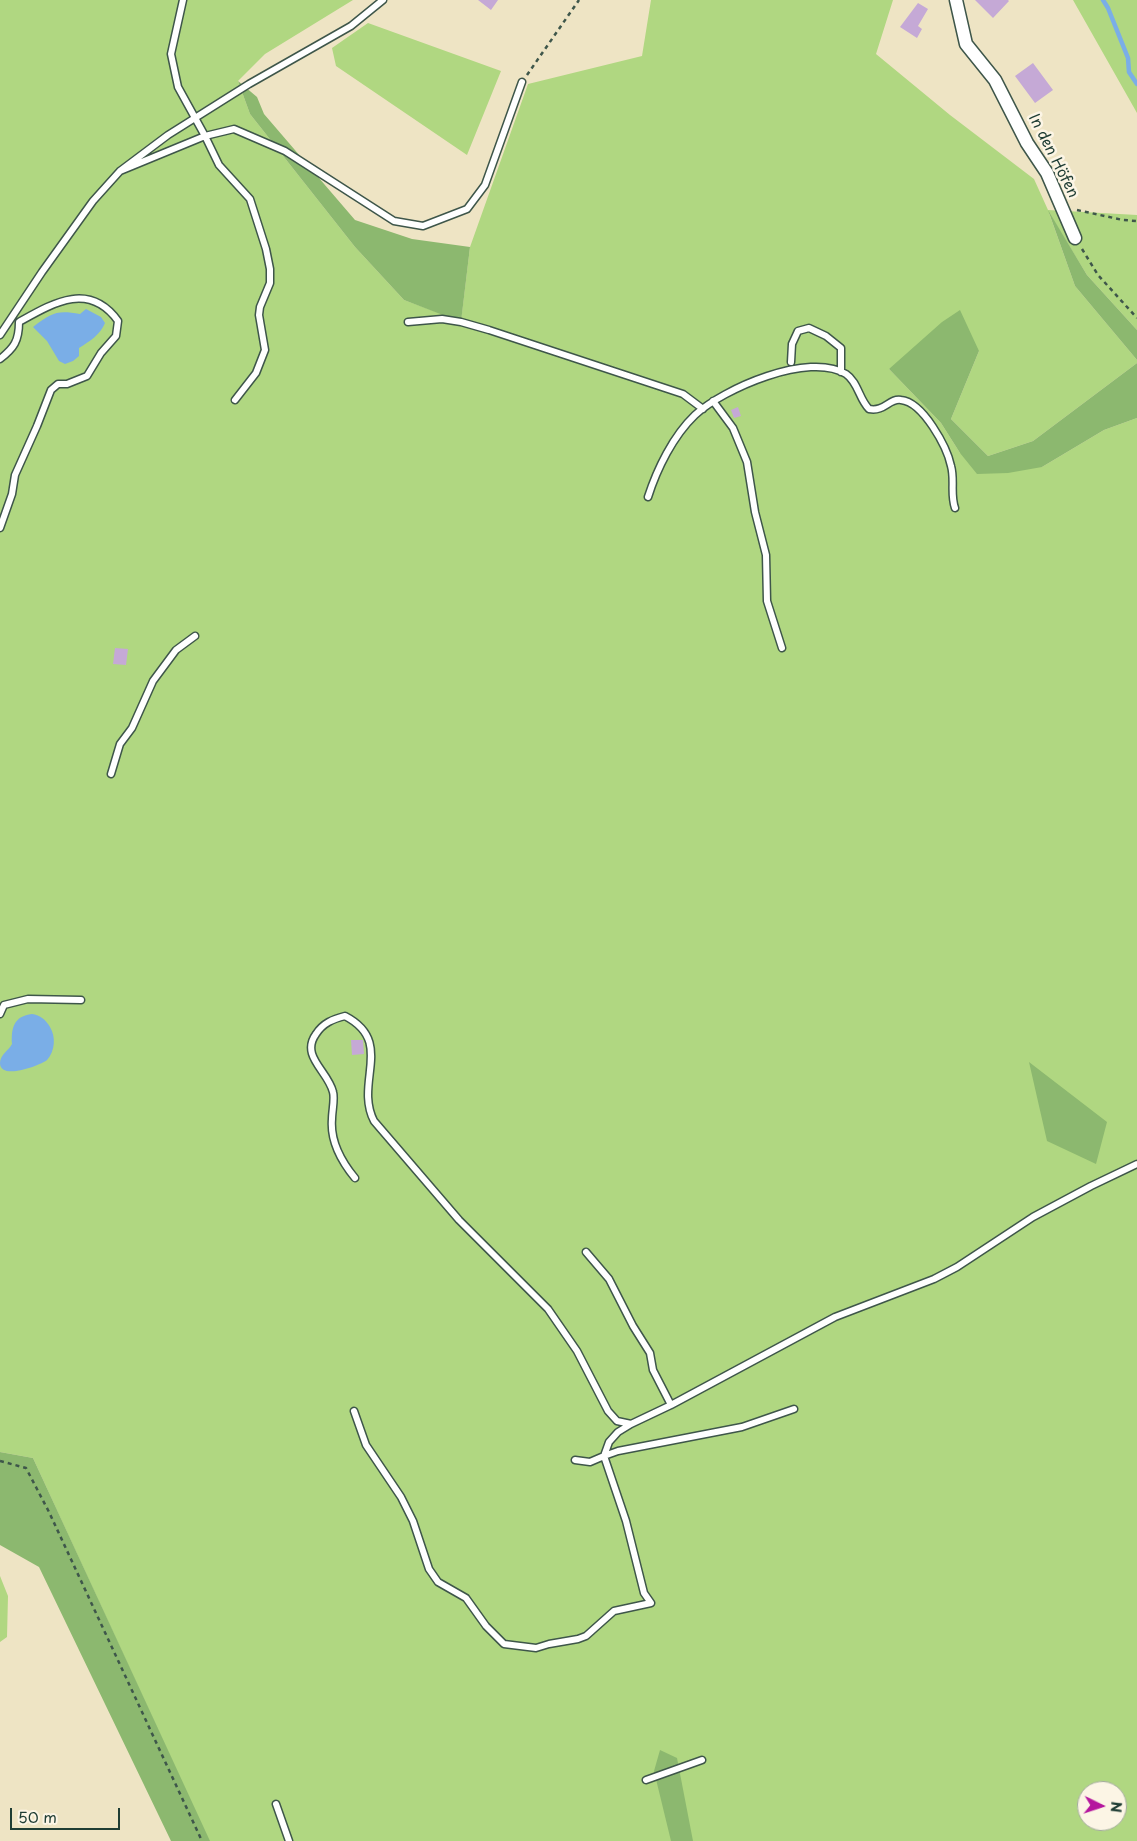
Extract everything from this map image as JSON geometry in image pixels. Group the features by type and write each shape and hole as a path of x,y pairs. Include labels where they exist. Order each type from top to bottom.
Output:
{"street":[{"name":"In den Höfen","path":"956,0 966,44 995,80 1046,173 1075,238"}],"lane":[{"path":"183,0 171,54 178,87 206,136 219,165 250,200 264,240 270,269 270,283 260,307 259,315 265,350 253,378 235,400"},
{"path":"0,335 93,201 120,171 168,135 249,84 351,26 383,0"},
{"path":"120,171 206,136 234,129 285,151 394,222 422,226 467,209 485,185 522,82"},
{"path":"0,359 12,350 19,335 19,322 48,305 68,299 90,300 109,309 118,321 116,336 87,376 68,384 58,384 51,390 38,426 15,475 12,494 0,528"},
{"path":"408,322 442,319 489,330 683,394 703,409"},
{"path":"790,362 792,344 798,332 809,328 826,336 841,348 841,372"},
{"path":"648,497 652,484 674,443 688,423 713,401 775,372 813,368 841,372 848,375 860,399 869,409 880,409 891,402 901,400 908,401 914,406 931,423 942,441 951,465 952,496 955,508"},
{"path":"713,401 733,428 747,462 754,505 766,555 767,601 782,648"},
{"path":"111,774 120,744 132,728 153,681 176,650 195,636"},
{"path":"0,1014 4,1005 28,999 81,1000"},
{"path":"355,1178 342,1161 331,1129 334,1092 311,1052 311,1042 317,1032 325,1024 345,1016 360,1026 370,1041 372,1066 368,1085 368,1104 374,1121 459,1220 548,1309 577,1351 608,1411 618,1421 631,1424"},
{"path":"354,1410 366,1445 401,1497 414,1521 429,1569 438,1582 466,1598 486,1626 504,1644 536,1648 578,1639 586,1636 614,1611 651,1602 644,1593 626,1521 604,1456 609,1442 618,1432 835,1316 934,1280 1033,1217 1137,1164"},
{"path":"586,1252 609,1279 633,1326 650,1352 653,1370 671,1405"},
{"path":"575,1460 590,1462 618,1451 742,1427 794,1409"},
{"path":"646,1780 702,1760"},
{"path":"276,1804 289,1841"}],"path":[{"path":"522,82 579,0"},
{"path":"1061,206 1122,220 1137,221"},
{"path":"1075,238 1098,275 1137,318"},
{"path":"0,1461 26,1468 49,1512 202,1841"}],"green space":[{"path":"0,0 353,0 265,54 238,81 250,114 355,247 404,300 461,321 470,247 528,84 642,56 651,0 893,0 876,54 950,115 1034,179 1048,210 1137,215 1137,330 1087,275 1049,213 1075,286 1137,360 1137,363 1033,441 988,456 951,419 979,351 889,369 941,423 960,453 1042,467 1104,430 1137,418 1137,1841 209,1841 33,1458 0,1452"},
{"path":"1073,0 1137,0 1137,113"},
{"path":"368,23 501,71 467,155 336,66 332,48"},
{"path":"238,81 257,97 264,114 355,220 412,239 470,247 461,322 404,300 355,247 250,114"},
{"path":"1048,210 1087,275 1137,330 1137,360 1075,286"},
{"path":"960,310 979,351 951,419 988,456 1033,441 1137,363 1137,418 1104,430 1042,467 1008,473 977,474 960,453 941,423 889,369 942,322"},
{"path":"1029,1062 1107,1122 1096,1164 1047,1141"},
{"path":"0,1452 33,1458 210,1841 171,1841 39,1567 0,1545"},
{"path":"0,1576 8,1596 7,1637 0,1642"},
{"path":"660,1750 677,1758 693,1841 671,1841 654,1771"}],"water":[{"path":"86,309 101,317 105,323 91,340 79,348 79,356 65,364 59,361 47,341 33,327 45,318 55,314 65,312 80,314"},
{"path":"32,1014 38,1015 50,1027 54,1039 52,1052 47,1060 37,1065 21,1070 6,1071 2,1068 0,1060 12,1044 13,1028 21,1017"}],"building":[{"path":"478,0 498,0 491,10"},
{"path":"975,0 1008,0 1009,1 993,18"},
{"path":"918,3 928,9 918,26 922,29 917,38 900,27"},
{"path":"1033,63 1053,90 1035,103 1015,76"},
{"path":"738,407 741,416 734,418 731,410"},
{"path":"115,648 128,649 126,665 113,664"},
{"path":"351,1040 363,1040 364,1054 352,1055"}],"waterway":[{"path":"1103,0 1128,58 1129,72 1137,84"}]}
